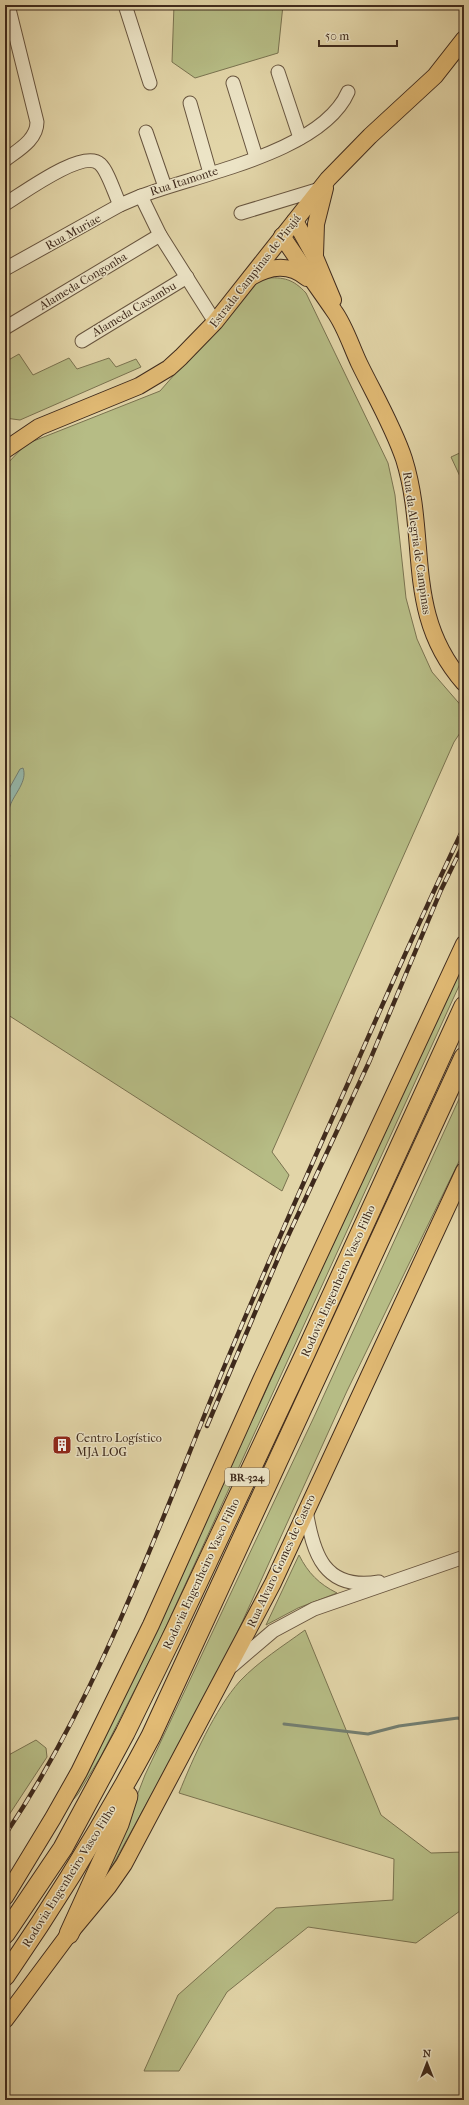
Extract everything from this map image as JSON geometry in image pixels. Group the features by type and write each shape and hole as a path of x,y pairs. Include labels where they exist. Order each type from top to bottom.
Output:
{"highway":[{"name":"Rodovia Engenheiro Vasco Filho","path":"5,1934 63,1848 138,1706 305,1354 464,1006"},
{"name":"Rodovia Engenheiro Vasco Filho","path":"5,1976 109,1813 151,1736 464,1057"},
{"path":"69,1934 119,1824 151,1736"}],"main road":[{"name":"Estrada Campinas de Pirajá","path":"5,450 40,427 125,393 154,378 181,357 215,322 324,184 370,136 435,76 464,39"},
{"path":"315,257 318,210 324,184"},
{"name":"Rua da Alegria de Campinas","path":"295,221 315,257 332,298 335,312"},
{"name":"Rua da Alegria de Campinas","path":"282,236 316,287 335,312 403,458 412,497 422,595 426,616 440,648 464,683"},
{"path":"248,279 257,274 277,268 294,268 316,287"},
{"path":"5,1896 79,1772 151,1624 261,1380 464,944"},
{"name":"Rua Alvaro Gomes de Castro","path":"69,1934 108,1887 124,1864 229,1668 273,1583 464,1171"},
{"path":"5,1886 34,1847"},
{"path":"5,2020 69,1934"}],"street":[{"path":"5,160 31,140 37,129 37,122 8,5"},
{"path":"125,5 150,83"},
{"path":"278,72 300,138"},
{"path":"233,83 256,157"},
{"name":"Rua Itamonte","path":"215,322 160,235 141,196 280,149 329,119 338,110 348,92"},
{"path":"190,103 210,173"},
{"path":"146,132 165,187"},
{"path":"5,204 64,168 84,160 96,161 103,168 120,206"},
{"path":"241,213 324,184"},
{"name":"Rua Muriae","path":"5,269 141,196"},
{"name":"Alameda Congonha","path":"5,328 160,235"},
{"name":"Alameda Caxambu","path":"82,341 187,277"},
{"path":"306,1510 310,1537 317,1556 331,1572 339,1577 359,1583 405,1578"},
{"path":"229,1668 256,1644 290,1620 314,1609 464,1557"}],"green space":[{"path":"174,5 283,5 278,53 195,78 172,62"},
{"path":"265,278 288,280 297,285 306,293 388,463 395,495 406,598 417,639 432,672 464,709 464,727 454,742 272,1152 289,1175 282,1191 5,1013 5,466 26,444 160,391 254,284"},
{"path":"19,354 33,375 69,358 77,369 109,358 116,367 136,359 141,367 20,420 5,418 5,362"},
{"path":"464,451 464,485 451,457"},
{"path":"464,957 464,975 158,1644 101,1756 78,1794 64,1811 257,1410"},
{"path":"464,1088 464,1151 347,1391 234,1640 203,1701 104,1881 145,1775 314,1417"},
{"path":"299,1555 306,1567 315,1577 325,1586 337,1593 298,1608 266,1625"},
{"path":"305,1630 381,1815 431,1853 464,1852 464,1908 416,1943 308,1927 227,1992 179,2071 144,2071 178,1995 276,1908 393,1900 394,1859 179,1793 205,1734 231,1692 255,1667"},
{"path":"36,1740 46,1748 47,1757 5,1821 5,1757"}],"shaded area":[{"path":"23,768 24,778 12,801 7,818 6,844 10,856 5,863 5,796 20,769"}],"waterway":[{"path":"284,1724 368,1734 399,1726 458,1718 464,1721"}],"railway":[{"path":"5,1835 39,1782 69,1726 124,1612 267,1266 391,985 464,827"},
{"path":"207,1426 282,1249 370,1060 441,890 464,843"}],"place":[{"name":"Centro Logístico MJA LOG","path":"62,1445"}]}
